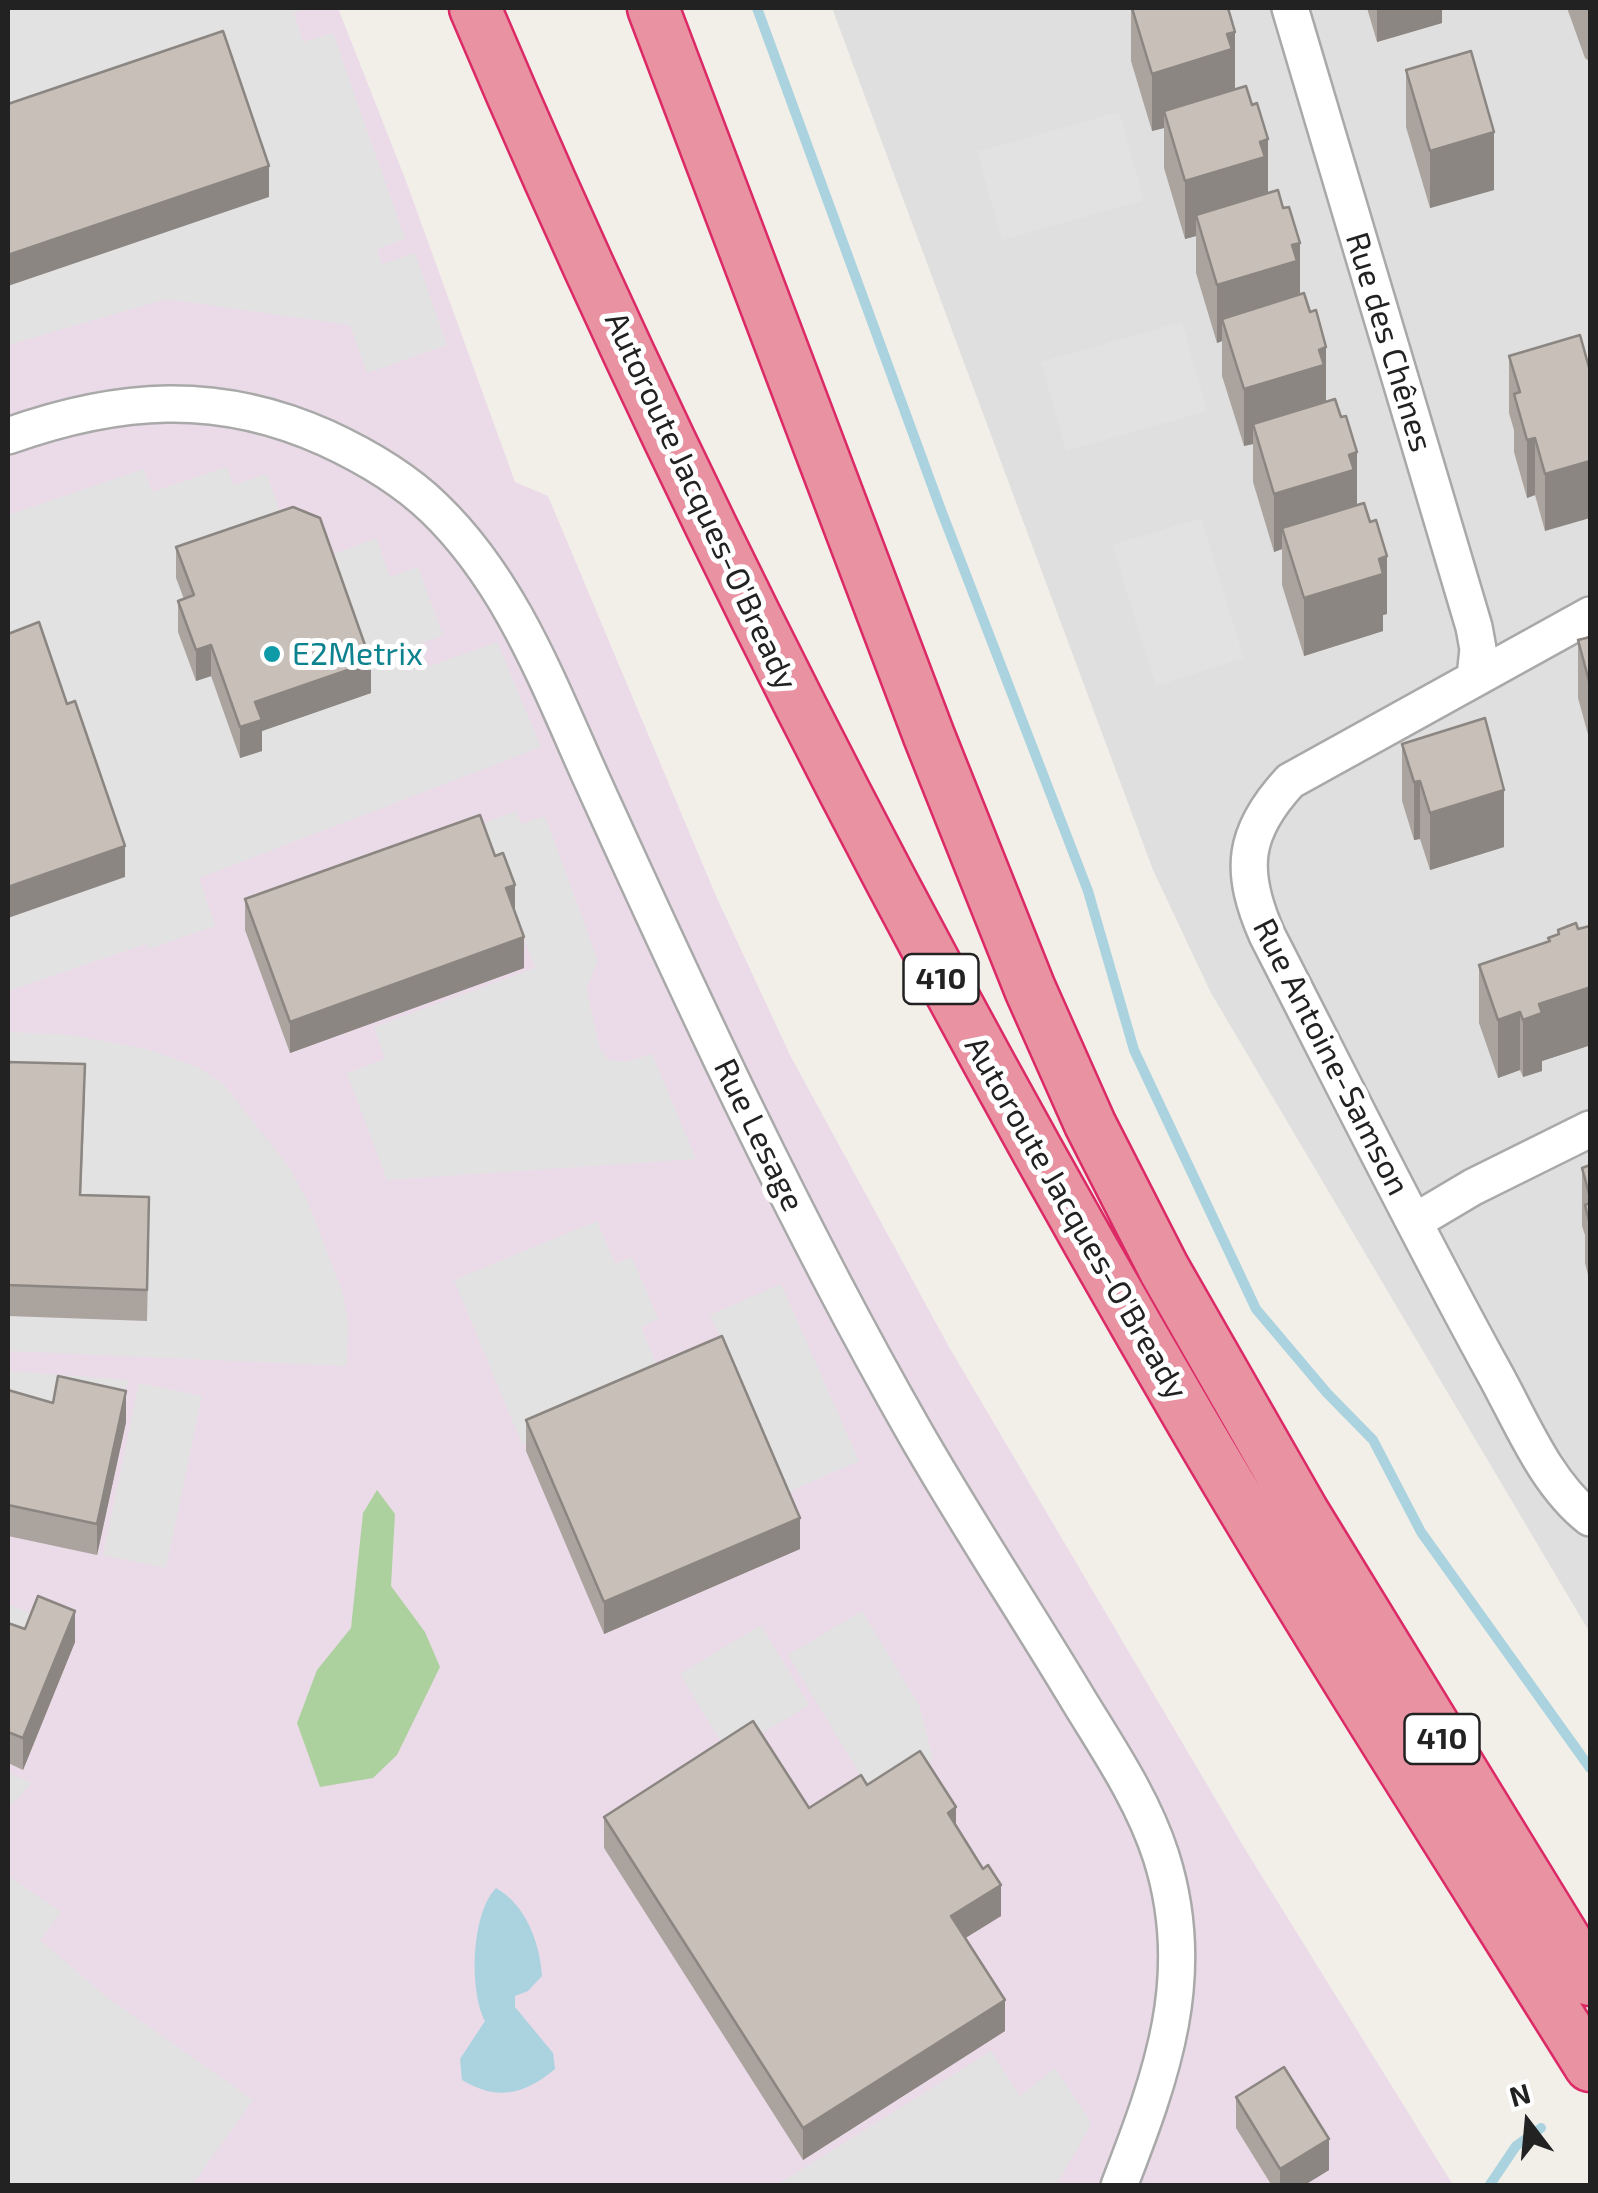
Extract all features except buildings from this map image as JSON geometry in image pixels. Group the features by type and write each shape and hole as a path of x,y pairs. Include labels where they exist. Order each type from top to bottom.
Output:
{"highway":[{"name":"Autoroute Jacques-O'Bready","path":"476,8 592,271 735,577 945,986 1231,1488 1590,2066"},
{"name":"Autoroute Jacques-O'Bready","path":"653,8 928,736 1090,1124 1164,1269 1303,1512 1590,1980"}],"street":[{"name":"Rue des Chênes","path":"1290,8 1474,627 1478,649 1474,677"},
{"name":"Rue Lesage","path":"8,436 82,413 124,406 213,404 258,414 301,427 371,461 432,506 484,564 540,664 723,1062 816,1250 915,1433 1127,1780 1161,1856 1171,1900 1177,1989 1160,2074 1119,2186"},
{"name":"Rue Antoine-Samson","path":"1590,614 1290,780 1256,826 1248,852 1248,878 1267,935 1414,1222 1554,1480 1574,1506 1590,1518"},
{"path":"1414,1222 1473,1187 1590,1130"}],"shaded area":[{"path":"8,8 338,8 406,181 515,482 548,496 716,896 791,1057 949,1347 1245,1849 1453,2185 8,2186"},
{"path":"8,8 309,8 294,13 303,42 333,33 405,239 377,249 382,264 415,253 447,345 367,373 350,325 166,299 8,345 8,286 268,197 8,135"},
{"path":"832,8 1590,8 1590,1633 1211,993 1153,870"},
{"path":"1119,112 1144,200 1002,240 977,152"},
{"path":"1182,322 1207,411 1066,451 1041,362"},
{"path":"227,467 233,485 267,474 289,539 194,626 179,632 195,680 211,676 240,758 255,734 324,558 376,538 390,577 418,567 443,635 419,644 428,667 497,642 541,747 199,878 215,926 149,949 146,944 8,991 8,918 125,877 8,665 8,515 144,469 152,492"},
{"path":"1201,518 1244,658 1156,686 1112,545"},
{"path":"516,811 521,824 545,816 598,961 586,989 600,1048 608,1060 625,1062 652,1054 696,1159 387,1180 347,1073 385,1059 374,1027 535,968 482,824"},
{"path":"8,1032 71,1035 146,1049 200,1068 224,1085 289,1167 307,1200 342,1291 348,1321 347,1366 8,1351 8,1316 146,1321 80,1226 8,1093"},
{"path":"597,1221 615,1264 632,1257 658,1319 641,1327 665,1385 522,1444 454,1280"},
{"path":"781,1284 859,1461 788,1492 710,1315"},
{"path":"8,1371 128,1380 120,1415 52,1401 47,1422 8,1414"},
{"path":"139,1383 202,1396 166,1568 103,1555"},
{"path":"8,1604 36,1616 21,1652 8,1646"},
{"path":"862,1611 920,1707 933,1759 874,1798 788,1655"},
{"path":"761,1625 809,1705 728,1754 680,1674"},
{"path":"8,1773 32,1783 8,1808"},
{"path":"8,1876 61,1912 40,1940 108,1998 253,2100 192,2185 8,2185"},
{"path":"991,2051 1020,2096 1055,2068 1090,2120 1089,2129 1056,2185 777,2185"}],"green space":[{"path":"377,1490 395,1514 391,1586 425,1632 440,1667 397,1755 373,1778 320,1787 297,1723 317,1670 351,1628 363,1513"}],"water":[{"path":"496,1888 516,1904 534,1938 542,1976 528,1991 515,1996 515,2007 553,2053 555,2069 532,2085 499,2093 462,2080 460,2059 485,2021 476,1991 475,1953 481,1915"}],"waterway":[{"path":"757,8 941,510 1088,891 1134,1050 1256,1309 1327,1393 1373,1440 1421,1532 1590,1768"},
{"path":"1489,2186 1516,2146 1541,2128"}],"place":[{"name":"E2Metrix","path":"272,654"}]}
